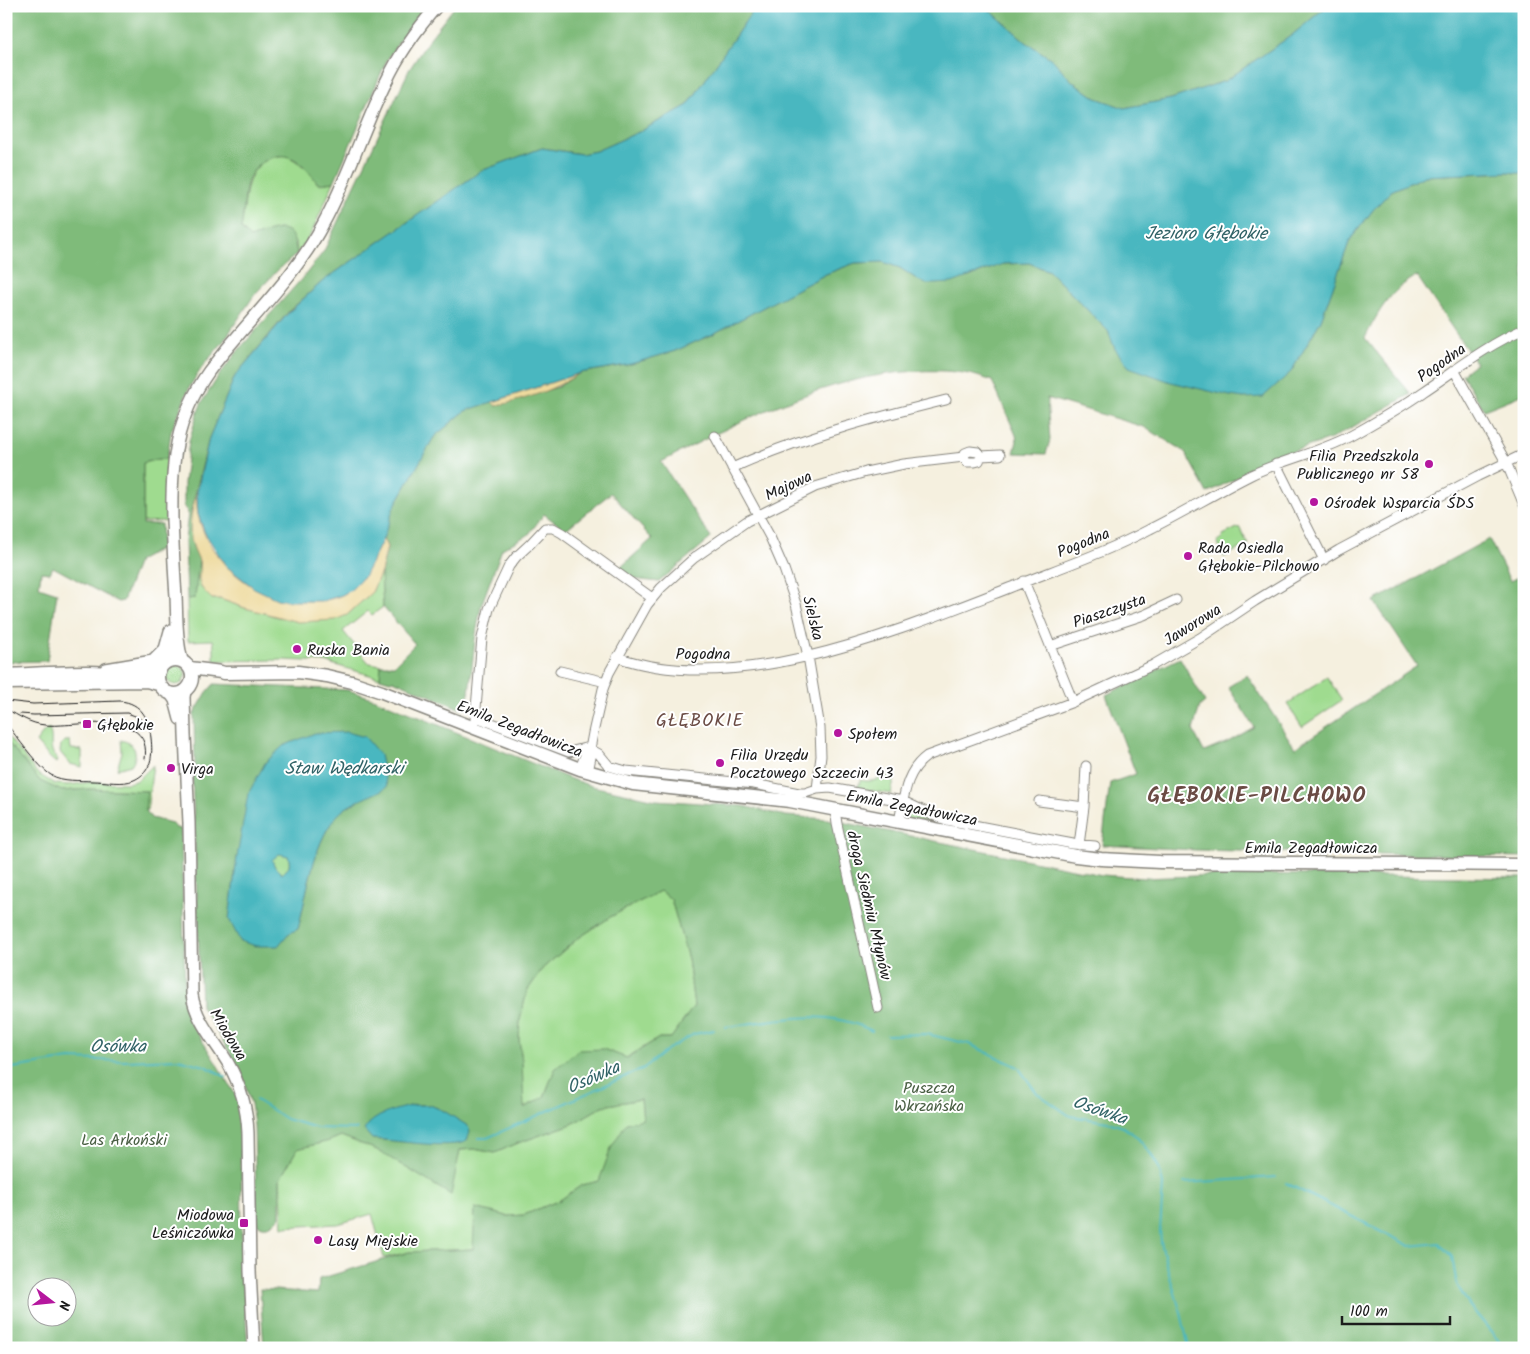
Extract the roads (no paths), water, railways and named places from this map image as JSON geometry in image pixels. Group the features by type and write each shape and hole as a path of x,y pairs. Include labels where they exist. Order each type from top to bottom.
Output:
{"main road":[{"name":"Emila Zegadłowicza","path":"6,675 146,672 175,664 224,673 288,672 336,678 373,688 474,722 584,770 633,784 779,799 1062,854 1108,860 1524,865"},
{"path":"6,683 146,681 158,684 170,693 177,693 188,688 191,674 175,664 157,677 158,684"},
{"name":"Emila Zegadłowicza","path":"188,688 199,679 224,673"}],"street":[{"path":"175,664 170,631 173,567 173,460 178,434 189,403 209,371 298,263 317,236 332,208 390,73 411,38 436,6"},
{"name":"Pogodna","path":"617,657 650,665 698,669 762,665 808,656 891,632 1104,550 1149,530 1252,475 1349,437 1403,406 1493,344 1524,329"},
{"path":"1454,370 1506,462 1524,505"},
{"path":"732,468 765,453 817,436 946,400"},
{"name":"Sielska","path":"715,436 759,514 778,554 800,619 808,656 820,737 821,756 817,789"},
{"name":"Jaworowa","path":"899,822 902,801 910,774 927,756 1073,702 1126,679 1200,638 1255,601 1368,534 1524,454"},
{"name":"Majowa","path":"584,770 591,757 590,749 606,682 617,657 652,598 705,548 759,514 815,487 866,472 918,462 964,457 967,462 974,462 979,461 981,456 1000,455"},
{"path":"1276,464 1324,560"},
{"path":"652,598 562,533 553,528 545,528 516,557 498,587 489,609 483,631 474,722 568,752 584,748 590,749 599,754 609,766 626,771 754,784 799,793 830,788 909,802 932,815 947,820 1079,845 1095,846"},
{"path":"173,567 179,644 175,664"},
{"path":"1024,582 1073,702"},
{"name":"Piaszczysta","path":"1050,646 1144,615 1176,600"},
{"path":"86,672 153,661 165,649 170,631"},
{"path":"560,671 606,682"},
{"name":"Miodowa","path":"188,688 184,697 192,995 198,1016 234,1074 246,1111 254,1348"},
{"name":"Miodowa","path":"170,693 175,700 185,735"},
{"path":"1079,845 1084,807 1086,766"},
{"path":"1039,801 1084,807"},
{"name":"droga Siedmiu Młynów","path":"835,809 878,1008"}],"water":[{"name":"Jezioro Głębokie","path":"756,6 985,6 1026,42 1053,60 1072,81 1096,98 1124,108 1171,99 1225,81 1292,35 1327,6 1524,6 1524,174 1508,172 1425,176 1391,191 1373,210 1350,240 1321,320 1291,372 1263,397 1244,398 1230,396 1171,382 1129,367 1115,349 1108,331 1049,271 1029,263 1003,264 952,283 926,284 900,268 883,262 855,263 826,274 711,335 675,351 631,364 580,373 465,411 434,437 394,507 383,539 365,575 351,590 342,595 323,601 277,599 254,588 226,566 205,533 198,514 197,492 209,438 235,376 290,311 323,281 481,171 542,148 581,154 596,151 641,131 688,105"},
{"name":"Staw Wędkarski","path":"347,732 365,737 380,755 387,787 347,807 332,821 318,849 298,929 288,934 278,946 256,946 240,941 229,919 248,794 265,763 283,746 315,733","holes":["279,854 288,856 289,866 282,874 275,867 272,860"]},
{"path":"414,1105 430,1105 444,1111 468,1126 470,1132 467,1141 459,1144 435,1145 372,1139 364,1130 368,1124 380,1116"}],"waterway":[{"name":"Osówka","path":"726,1027 781,1019 819,1017 837,1019 872,1031"},
{"name":"Osówka","path":"478,1138 487,1138 644,1068 667,1050 694,1034 714,1030"},
{"name":"Osówka","path":"887,1035 927,1034 969,1044 1018,1067 1037,1093 1070,1116 1108,1122 1123,1127 1136,1136 1151,1154 1159,1168 1163,1184 1161,1242 1189,1348"},
{"name":"Osówka","path":"6,1069 70,1059 125,1061 178,1059 205,1066 226,1077"},
{"name":"Osówka","path":"256,1100 286,1119 317,1128 357,1129"},
{"path":"1184,1183 1276,1177"},
{"path":"1286,1183 1410,1246 1439,1243 1452,1257 1457,1285 1469,1305 1498,1340 1501,1348"}],"tram line":[{"path":"6,701 33,704 128,702 139,709 146,718 152,744 150,762 148,768 140,777 124,782 61,779 51,775 40,766 6,723"},
{"path":"6,709 25,719 45,725 91,723 125,726 137,732 144,743 145,759"},
{"path":"20,714 127,713 138,717 146,724"}],"place":[{"name":"Filia Przedszkola Publicznego nr 58","path":"1429,464"},
{"name":"Ośrodek Wsparcia ŚDS","path":"1314,502"},
{"name":"Rada Osiedla Głębokie-Pilchowo","path":"1188,556"},
{"name":"Ruska Bania","path":"297,649"},
{"name":"Głębokie","path":"87,724"},
{"name":"Społem","path":"838,733"},
{"name":"Filia Urzędu Pocztowego Szczecin 43","path":"720,763"},
{"name":"Virga","path":"171,768"},
{"name":"Miodowa Leśniczówka","path":"244,1223"},
{"name":"Lasy Miejskie","path":"318,1240"}],"district":[{"name":"GŁĘBOKIE","path":"700,720"},
{"name":"GŁĘBOKIE-PILCHOWO","path":"1257,795"}],"park label":[{"name":"Puszcza Wkrzańska","path":"929,1096"},
{"name":"Las Arkoński","path":"124,1139"}]}
